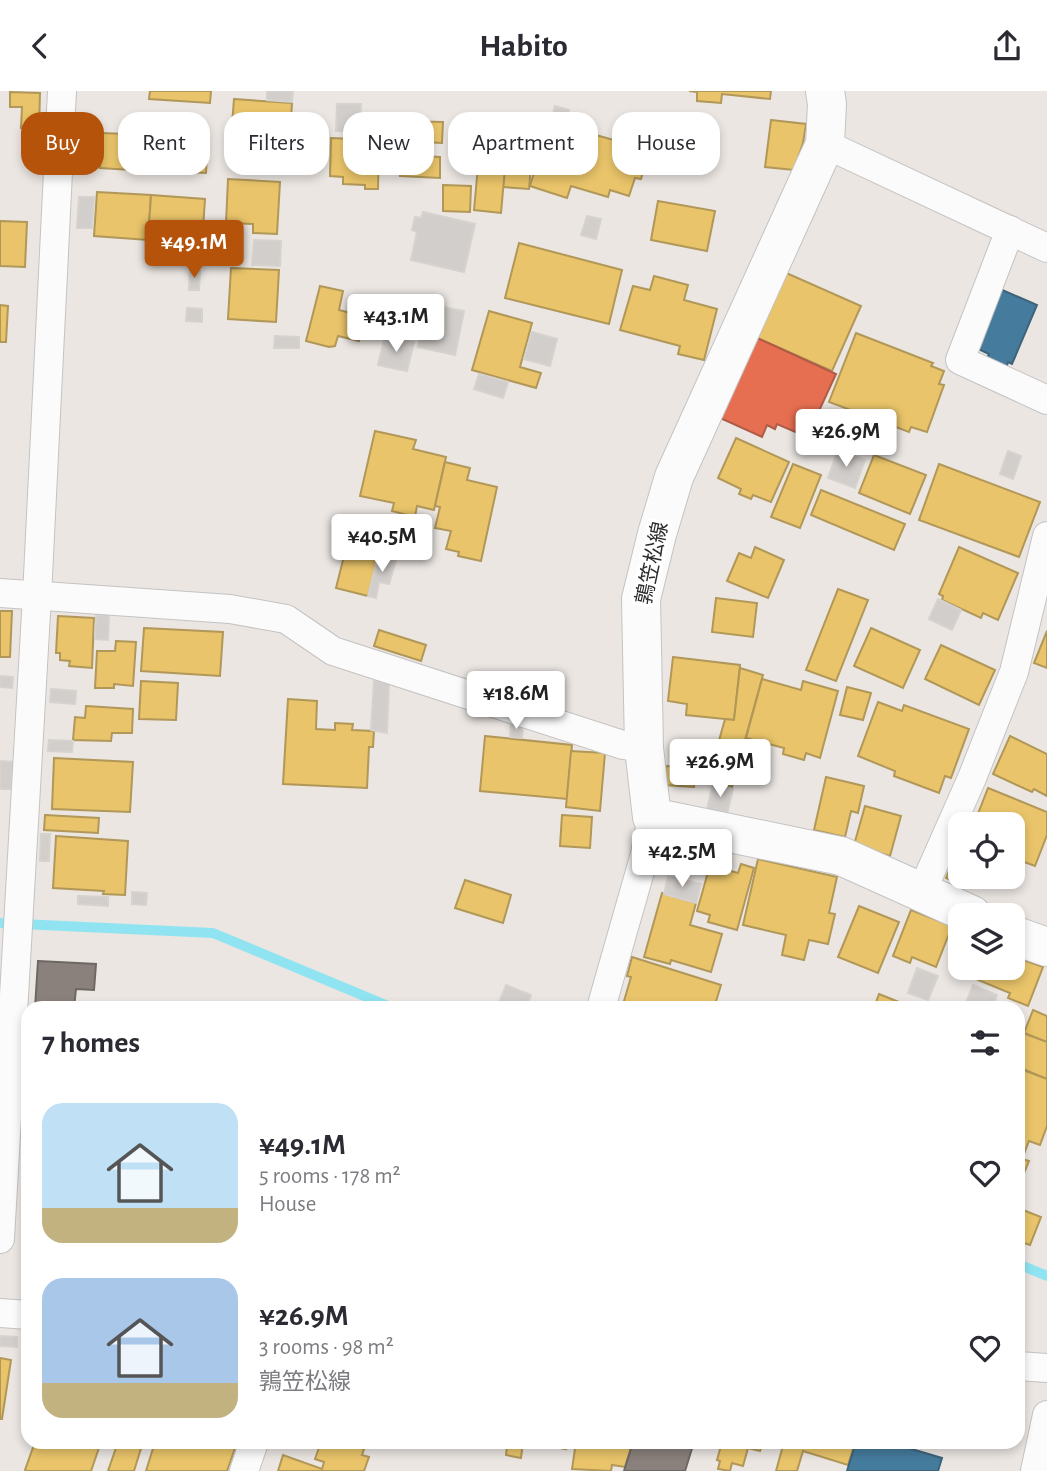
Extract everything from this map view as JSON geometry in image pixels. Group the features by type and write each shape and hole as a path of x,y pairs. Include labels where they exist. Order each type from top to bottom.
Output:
{"main road":[{"name":"鶉笠松線","path":"652,817 644,748 641,599 674,477 825,144 825,91"},
{"path":"652,817 841,856 948,903"},
{"path":"1025,939 1047,947"}],"street":[{"path":"0,1239 8,957 37,596 62,91"},
{"path":"825,144 1047,248"},
{"path":"1010,230 960,360 1047,400"},
{"path":"922,891 972,778 1014,672 1047,536"},
{"path":"0,593 230,609 286,619 333,651 623,745 644,748"},
{"path":"603,1001 645,855 652,817"},
{"path":"0,1313 21,1314"},
{"path":"1025,1366 1047,1368"},
{"path":"1035,1471 1047,1415"},
{"path":"244,1471 252,1449"}],"building: Homes":[{"path":"150,91 211,91 210,103 149,99"},
{"path":"689,91 771,91 770,99 722,94 721,103 697,101 697,92"},
{"path":"10,92 40,93 39,112 22,112 22,107 10,107"},
{"path":"234,99 292,103 291,112 233,112"},
{"path":"771,120 806,124 794,170 765,167"},
{"path":"434,122 443,122 442,143 434,143"},
{"path":"104,133 118,134 118,169 104,168"},
{"path":"598,136 612,140 612,175 642,175 641,179 635,178 629,196 610,190 608,197 571,186 567,198 530,186 533,175 598,175"},
{"path":"331,138 343,138 343,175 378,175 378,189 365,189 365,185 343,184 343,177 330,176"},
{"path":"434,157 440,157 440,178 400,176 434,175"},
{"path":"477,175 504,175 501,213 474,210"},
{"path":"504,175 530,175 529,189 503,187"},
{"path":"228,179 280,182 277,234 253,233 253,224 226,223"},
{"path":"443,185 471,186 470,212 443,211"},
{"path":"97,192 151,195 148,240 94,236"},
{"path":"151,195 205,199 202,244 148,240"},
{"path":"658,201 715,211 707,251 651,240"},
{"path":"0,221 27,222 25,267 0,266"},
{"path":"519,243 622,270 609,324 505,298"},
{"path":"231,268 279,270 276,322 228,319"},
{"path":"784,272 861,306 832,371 755,337"},
{"path":"654,276 688,285 684,300 717,309 704,360 678,354 680,346 620,330 633,286 650,290"},
{"path":"320,286 343,291 339,310 366,317 359,341 338,336 335,346 329,347 306,341"},
{"path":"0,305 8,306 6,342 0,342"},
{"path":"489,311 532,323 520,367 541,373 536,388 472,370"},
{"path":"856,333 933,363 931,366 944,371 939,384 944,385 927,432 911,427 909,432 829,402"},
{"path":"375,431 416,440 413,449 446,457 434,510 417,506 415,517 392,511 394,503 360,496"},
{"path":"736,438 789,462 771,502 753,495 751,499 739,494 741,489 718,478"},
{"path":"874,455 926,475 910,514 859,493"},
{"path":"445,462 470,468 467,480 497,487 481,561 458,556 459,552 446,549 451,531 435,528 440,507 435,506"},
{"path":"793,464 821,475 800,528 771,517"},
{"path":"939,464 1040,502 1019,557 919,520"},
{"path":"821,490 905,524 894,550 811,515"},
{"path":"356,534 379,540 376,553 379,554 368,596 336,588 347,544 353,546"},
{"path":"755,547 784,560 768,598 727,581 739,553 751,558"},
{"path":"959,547 1018,573 998,620 983,613 981,618 942,600 943,596 939,594"},
{"path":"838,589 868,600 836,681 806,670"},
{"path":"716,598 757,603 753,637 712,632"},
{"path":"0,611 12,611 10,657 0,657"},
{"path":"58,616 94,618 92,668 69,666 70,661 60,660 60,653 56,653"},
{"path":"144,628 223,632 220,676 141,671"},
{"path":"871,628 920,650 903,688 854,666"},
{"path":"379,630 426,645 421,661 374,646"},
{"path":"1047,631 1047,668 1034,663"},
{"path":"116,641 136,642 133,686 114,684 114,688 95,688 97,651 115,651"},
{"path":"941,645 995,670 979,705 925,679"},
{"path":"673,657 740,665 734,720 686,715 687,704 668,701"},
{"path":"740,668 763,675 732,787 708,780 725,719 734,720"},
{"path":"762,679 801,690 803,681 838,691 820,758 806,753 804,760 783,754 784,748 746,738"},
{"path":"141,681 178,683 176,720 139,719"},
{"path":"847,687 871,693 863,720 840,715"},
{"path":"288,699 317,701 316,729 335,730 335,723 353,724 352,730 374,731 373,747 369,747 367,788 283,784"},
{"path":"878,702 902,711 904,705 969,729 951,778 945,776 939,793 894,776 895,771 858,756"},
{"path":"86,706 133,709 132,733 112,733 111,741 73,740 75,717 85,718"},
{"path":"485,736 572,745 567,799 480,791"},
{"path":"1010,736 1047,754 1047,796 993,774"},
{"path":"571,751 605,753 600,811 566,807"},
{"path":"54,758 133,762 130,812 52,809"},
{"path":"666,766 695,767 694,787 665,785"},
{"path":"826,777 864,786 858,813 851,811 845,837 814,830"},
{"path":"988,788 1047,812 1047,835 1035,866 1025,862 1025,812 979,812"},
{"path":"865,806 901,816 890,856 854,845"},
{"path":"45,815 99,818 98,833 44,830"},
{"path":"562,815 592,817 590,848 560,846"},
{"path":"56,836 128,841 125,895 53,888"},
{"path":"758,859 837,877 829,913 835,914 828,944 809,940 804,960 782,955 786,935 743,925"},
{"path":"741,864 754,868 737,930 708,922 710,915 697,911 710,865 738,873"},
{"path":"465,880 511,895 503,923 455,908"},
{"path":"662,893 696,903 690,925 722,934 711,972 671,960 670,964 644,957"},
{"path":"859,906 899,922 878,973 838,957"},
{"path":"911,910 948,924 948,936 936,967 912,957 910,963 893,956"},
{"path":"632,957 721,985 716,1001 624,1001 631,977 627,976"},
{"path":"1025,960 1043,967 1028,1006 1025,1001 1008,998 1010,993 978,980 1025,980"},
{"path":"879,994 896,1001 876,1001"},
{"path":"1033,1010 1047,1016 1047,1042 1025,1033"},
{"path":"1025,1034 1047,1042 1047,1079 1025,1070"},
{"path":"1025,1071 1047,1079 1047,1126 1040,1145 1029,1141 1025,1151"},
{"path":"1025,1211 1041,1217 1030,1245 1025,1243"},
{"path":"0,1358 11,1360 2,1419 0,1419"},
{"path":"32,1449 99,1449 91,1471 25,1470"},
{"path":"116,1449 141,1449 134,1471 108,1471"},
{"path":"153,1449 235,1449 227,1471 146,1471"},
{"path":"319,1449 364,1449 362,1455 369,1457 364,1471 278,1471 283,1455 322,1469 324,1462 315,1459"},
{"path":"507,1449 522,1449 521,1458 506,1455"},
{"path":"575,1449 631,1449 625,1467 612,1465 611,1471 572,1469"},
{"path":"720,1449 748,1449 743,1466 732,1463 730,1471 718,1469 720,1461 717,1460"},
{"path":"782,1449 853,1449 848,1465 803,1451 797,1471 776,1471"}],"building: Shops":[{"path":"755,337 836,374 807,437 777,424 775,429 767,425 762,437 718,417"}],"building: Public":[{"path":"993,286 1037,305 1012,364 1008,362 1006,369 986,361 989,354 968,344"},
{"path":"854,1449 912,1449 942,1458 938,1471 847,1471"}],"building: Industry":[{"path":"38,961 96,964 94,990 76,989 75,1001 35,1001"},
{"path":"631,1449 692,1449 685,1471 624,1471"}],"building: Other":[{"path":"267,91 293,91 292,102 267,100"},
{"path":"337,104 361,104 361,112 343,112 343,131 336,131"},
{"path":"555,106 569,110 568,112 553,112"},
{"path":"79,197 94,197 92,228 77,228"},
{"path":"423,212 475,224 464,272 411,260 417,232 412,230 415,217 421,218"},
{"path":"587,216 601,219 596,239 581,235"},
{"path":"254,240 281,241 280,266 252,265"},
{"path":"190,270 200,271 199,290 189,290"},
{"path":"427,304 464,311 455,355 418,347"},
{"path":"187,308 202,309 202,322 186,321"},
{"path":"532,332 557,339 550,366 524,359"},
{"path":"275,336 299,337 299,348 274,348"},
{"path":"385,336 414,342 407,371 378,365"},
{"path":"479,374 508,382 503,398 474,389"},
{"path":"838,450 865,460 855,488 828,478"},
{"path":"1008,451 1021,456 1013,479 1000,474"},
{"path":"378,556 396,560 389,584 379,582 376,598 368,596"},
{"path":"938,599 961,610 952,630 929,619"},
{"path":"96,615 109,616 108,640 95,639"},
{"path":"0,676 13,677 12,688 0,687"},
{"path":"374,681 389,683 387,733 371,730"},
{"path":"51,689 76,691 75,704 50,702"},
{"path":"511,723 523,724 522,738 510,737"},
{"path":"49,740 73,741 72,752 48,751"},
{"path":"0,761 13,762 11,789 0,789"},
{"path":"713,784 733,789 727,814 707,809"},
{"path":"41,834 50,834 49,861 40,861"},
{"path":"668,876 701,884 696,903 664,894"},
{"path":"132,892 147,893 146,905 132,904"},
{"path":"78,896 108,897 108,906 78,904"},
{"path":"917,968 938,976 928,1000 908,993"},
{"path":"506,985 531,995 529,1001 500,1001"},
{"path":"973,985 997,995 995,1001 967,1001"},
{"path":"0,1336 17,1337 17,1347 0,1346"}],"waterway":[{"path":"0,923 213,933 376,1001"},
{"path":"1025,1267 1047,1276"}]}
